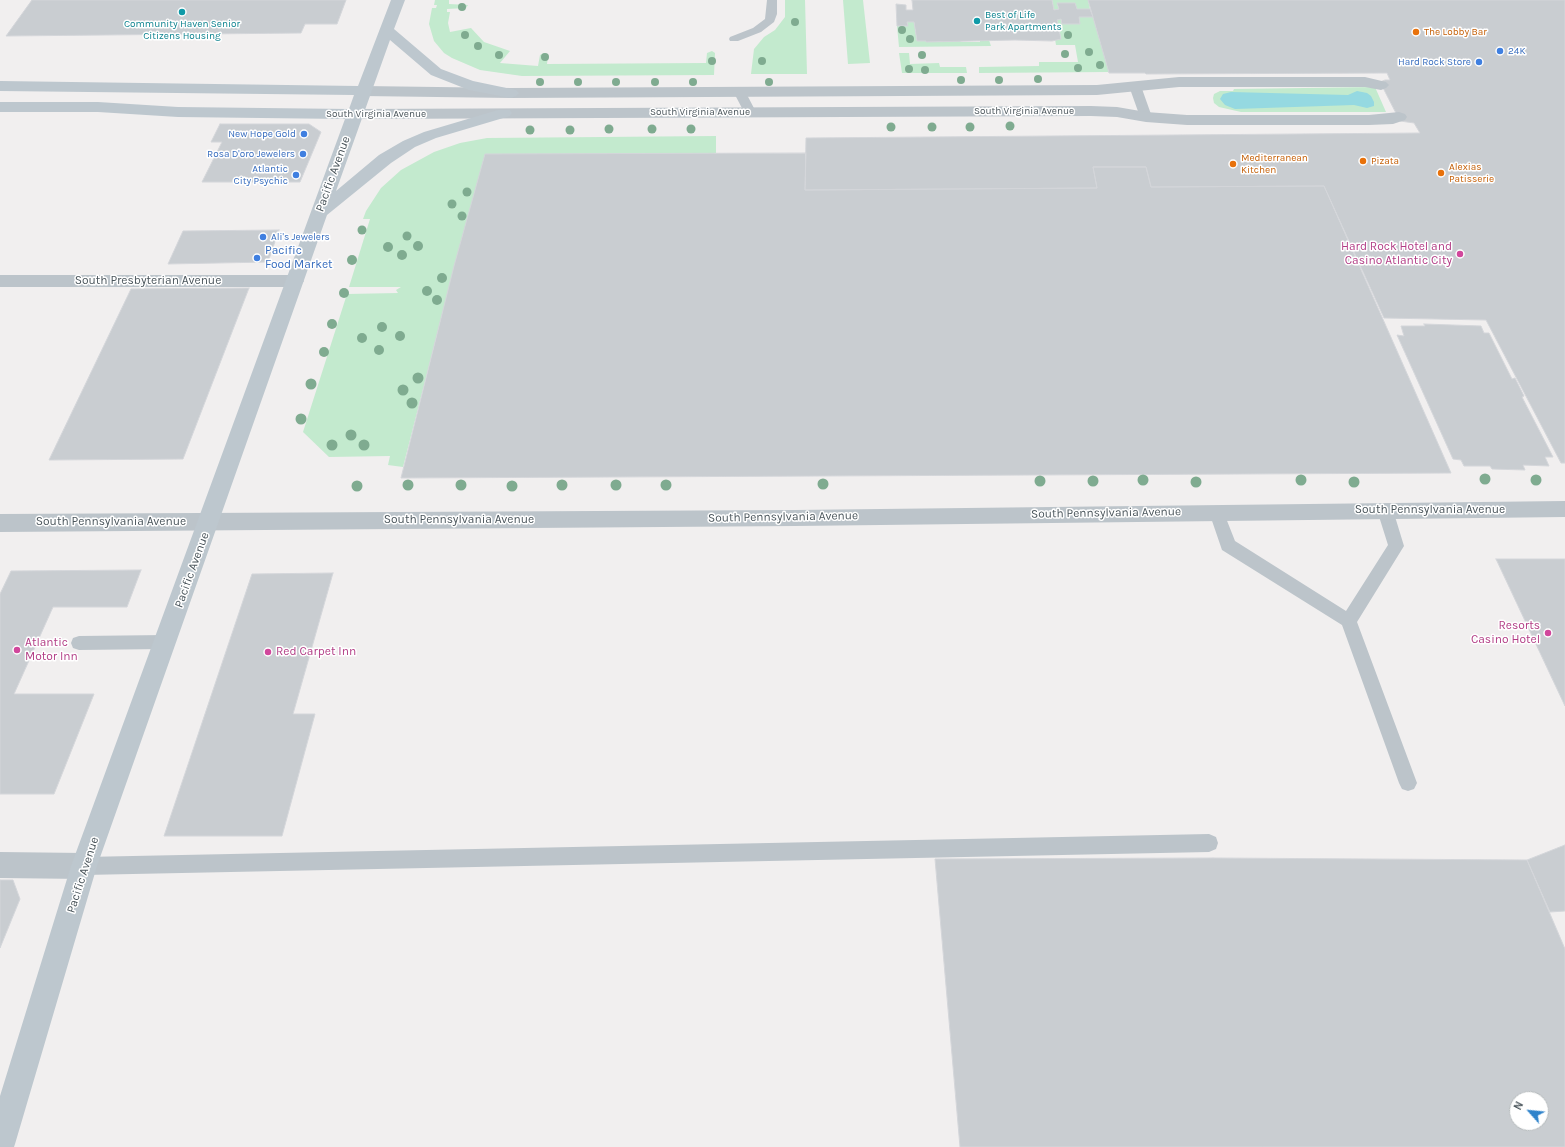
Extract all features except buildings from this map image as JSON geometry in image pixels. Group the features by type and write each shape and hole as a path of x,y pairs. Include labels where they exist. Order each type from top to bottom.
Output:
{"street":[{"name":"Pacific Avenue","path":"0,1144 84,866 166,642 363,91 388,31 398,0"},
{"path":"388,31 436,72 469,85 510,94"},
{"name":"South Virginia Avenue","path":"0,86 510,94 739,91 1096,90 1179,82 1366,82 1381,85"},
{"name":"South Virginia Avenue","path":"0,107 98,107 178,112 355,114 1091,111 1117,112 1146,117 1195,120 1393,120 1399,118"},
{"path":"319,213 385,158 409,144 430,135 504,113"},
{"name":"South Presbyterian Avenue","path":"0,281 295,281"},
{"name":"South Pennsylvania Avenue","path":"0,523 796,518 1565,509"},
{"path":"0,865 84,866"}],"lane":[{"path":"734,39 757,30 770,20 772,14 772,0"},
{"path":"1135,86 1146,117"},
{"path":"739,91 750,112"},
{"path":"1349,621 1396,546 1385,510"},
{"path":"1218,512 1228,545 1349,621 1408,783"},
{"path":"79,643 166,642"},
{"path":"84,866 1209,843"}],"green space":[{"path":"435,0 449,0 449,4 468,5 466,8 447,9 447,12 450,12 448,23 450,32 471,28 484,42 510,51 500,63 538,66 540,55 544,53 548,55 547,64 706,63 707,53 712,51 715,53 714,75 522,76 480,70 444,53 434,41 429,24 432,8 436,8 437,5 434,5"},
{"path":"785,0 805,0 807,74 751,74 754,49 764,37 775,30 785,17"},
{"path":"843,0 863,0 870,63 848,64"},
{"path":"1052,0 1088,0 1090,9 1077,9 1057,4 1059,9 1054,10"},
{"path":"1079,17 1093,17 1109,72 979,73 979,67 1039,66 1039,62 1078,62 1075,45 1056,45 1055,39 1061,39 1057,20 1061,19 1062,24 1080,24"},
{"path":"907,22 914,22 917,41 926,42 960,40 961,42 980,42 980,40 989,40 991,46 899,47 897,26 908,25"},
{"path":"899,53 909,53 910,64 939,63 940,67 966,67 967,73 902,73"},
{"path":"1375,87 1386,112 1241,112 1219,107 1214,103 1213,98 1214,94 1220,91 1233,91 1234,89"},
{"path":"716,136 716,153 443,311 403,467 388,465 390,456 329,457 303,432 347,294 398,293 396,290 401,287 349,287 370,219 363,219 366,211 381,188 401,170 434,152 460,143 487,138"}],"water":[{"path":"1357,91 1367,93 1371,96 1374,106 1367,108 1354,105 1235,109 1225,105 1220,99 1223,94 1231,92 1348,95"}],"place":[{"name":"Community Haven Senior Citizens Housing","path":"182,12"},
{"name":"Best of Life Park Apartments","path":"977,21"},
{"name":"The Lobby Bar","path":"1416,32"},
{"name":"24K","path":"1500,51"},
{"name":"Hard Rock Store","path":"1479,62"},
{"name":"New Hope Gold","path":"304,134"},
{"name":"Rosa D'oro Jewelers","path":"303,154"},
{"name":"Pizata","path":"1363,161"},
{"name":"Mediterranean Kitchen","path":"1233,164"},
{"name":"Alexias Patisserie","path":"1441,173"},
{"name":"Atlantic City Psychic","path":"296,175"},
{"name":"Ali's Jewelers","path":"263,237"},
{"name":"Hard Rock Hotel and Casino Atlantic City","path":"1460,254"},
{"name":"Pacific Food Market","path":"257,258"},
{"name":"Resorts Casino Hotel","path":"1548,633"},
{"name":"Atlantic Motor Inn","path":"17,650"},
{"name":"Red Carpet Inn","path":"268,652"}]}
